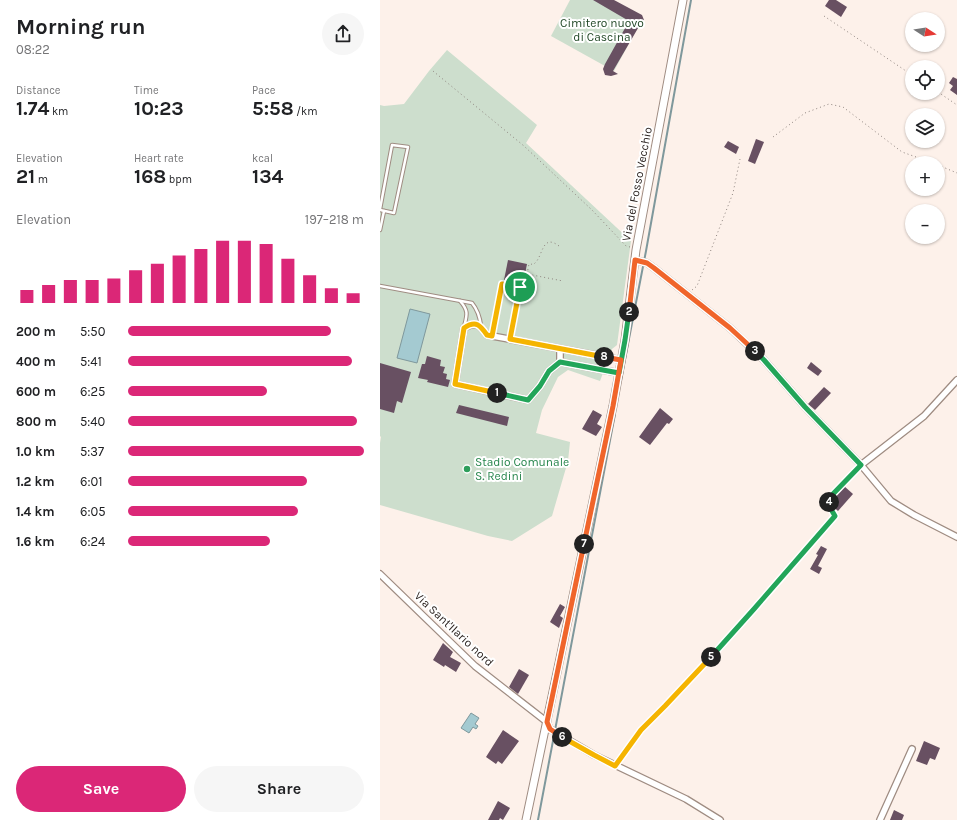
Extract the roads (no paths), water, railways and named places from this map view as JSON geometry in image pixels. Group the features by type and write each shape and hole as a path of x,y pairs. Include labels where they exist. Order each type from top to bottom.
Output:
{"street":[{"name":"Via del Fosso Vecchio","path":"526,820 613,406 638,261 636,250 681,1"},
{"path":"638,261 647,263 687,294 730,328 764,360 805,407 861,465 891,501 914,515 957,537"},
{"path":"619,373 560,362 549,371 540,386 528,400 455,384 464,328 475,324 481,326 487,335 621,360"},
{"path":"560,349 560,362"},
{"path":"861,465 924,416 957,380"},
{"name":"Via Sant'Ilario nord","path":"380,574 475,666 547,722 550,729 615,766 686,799 720,820"},
{"path":"880,820 912,749"}],"lane":[{"path":"392,145 408,147 394,213 384,211 380,210 392,145"},
{"path":"380,230 384,211"},
{"path":"380,286 472,303 475,307 481,326"},
{"path":"460,300 466,308 467,317 464,328"}],"water":[{"path":"410,309 430,314 417,363 397,358"},
{"path":"471,713 479,718 475,724 478,726 476,729 473,727 469,733 461,728"}],"waterway":[{"path":"621,380 646,251 691,0"},
{"path":"538,820 615,414"}],"place":[{"name":"Stadio Comunale S. Redini","path":"467,469"}],"park label":[{"name":"Cimitero nuovo di Cascina","path":"602,30"}]}
